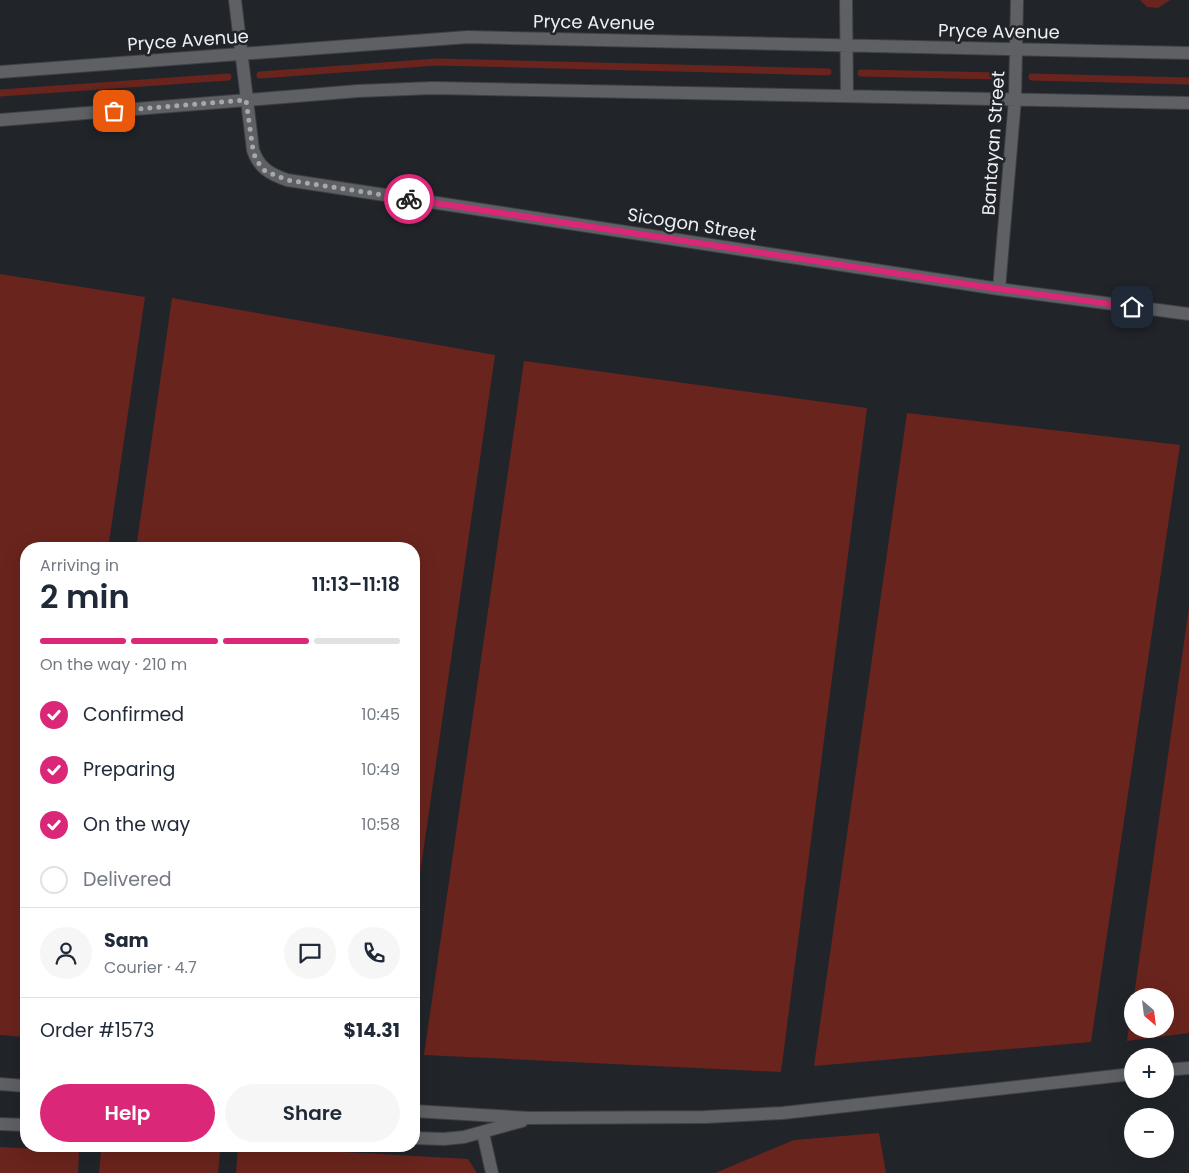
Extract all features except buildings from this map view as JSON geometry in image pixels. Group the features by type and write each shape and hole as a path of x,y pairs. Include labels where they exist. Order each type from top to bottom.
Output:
{"street":[{"name":"Sicogon Street","path":"235,0 253,150 256,160 265,171 287,180 999,289 1189,314"},
{"path":"846,0 847,96"},
{"name":"Bantayan Street","path":"999,289 1015,99 1017,0"},
{"name":"Pryce Avenue","path":"0,72 468,37 1189,53"},
{"path":"0,120 358,91 450,88 1189,103"},
{"path":"1174,1069 1189,1068"},
{"path":"420,1111 529,1118 705,1117 783,1113 1124,1075"},
{"path":"0,1084 20,1086"},
{"path":"420,1138 444,1139 483,1133 529,1118"},
{"path":"0,1124 20,1125"},
{"path":"483,1133 492,1173"}],"shaded area":[{"path":"1140,0 1170,0 1158,8 1147,7"},
{"path":"0,274 145,297 109,542 20,542 20,1037 0,1035"},
{"path":"172,298 495,355 420,874 420,542 137,542"},
{"path":"524,361 867,408 781,1072 424,1055"},
{"path":"907,413 1180,445 1091,1042 814,1066"},
{"path":"1189,607 1189,1033 1174,1035 1174,988 1135,988"},
{"path":"1127,1038 1150,1038 1127,1041"},
{"path":"879,1133 886,1173 715,1173 794,1140"},
{"path":"0,1147 20,1148 20,1152 79,1152 78,1173 0,1173"},
{"path":"101,1152 220,1152 218,1173 99,1173"},
{"path":"238,1152 344,1152 468,1159 477,1173 236,1173"}],"waterway":[{"path":"260,75 437,62 828,72"},
{"path":"861,73 1000,76"},
{"path":"0,93 228,77"},
{"path":"1032,77 1189,81"}],"way so far":[{"path":"114,111 246,100 253,150 256,160 265,171 287,180 409,199"}],"route":[{"path":"409,199 999,289 1132,307"}]}
